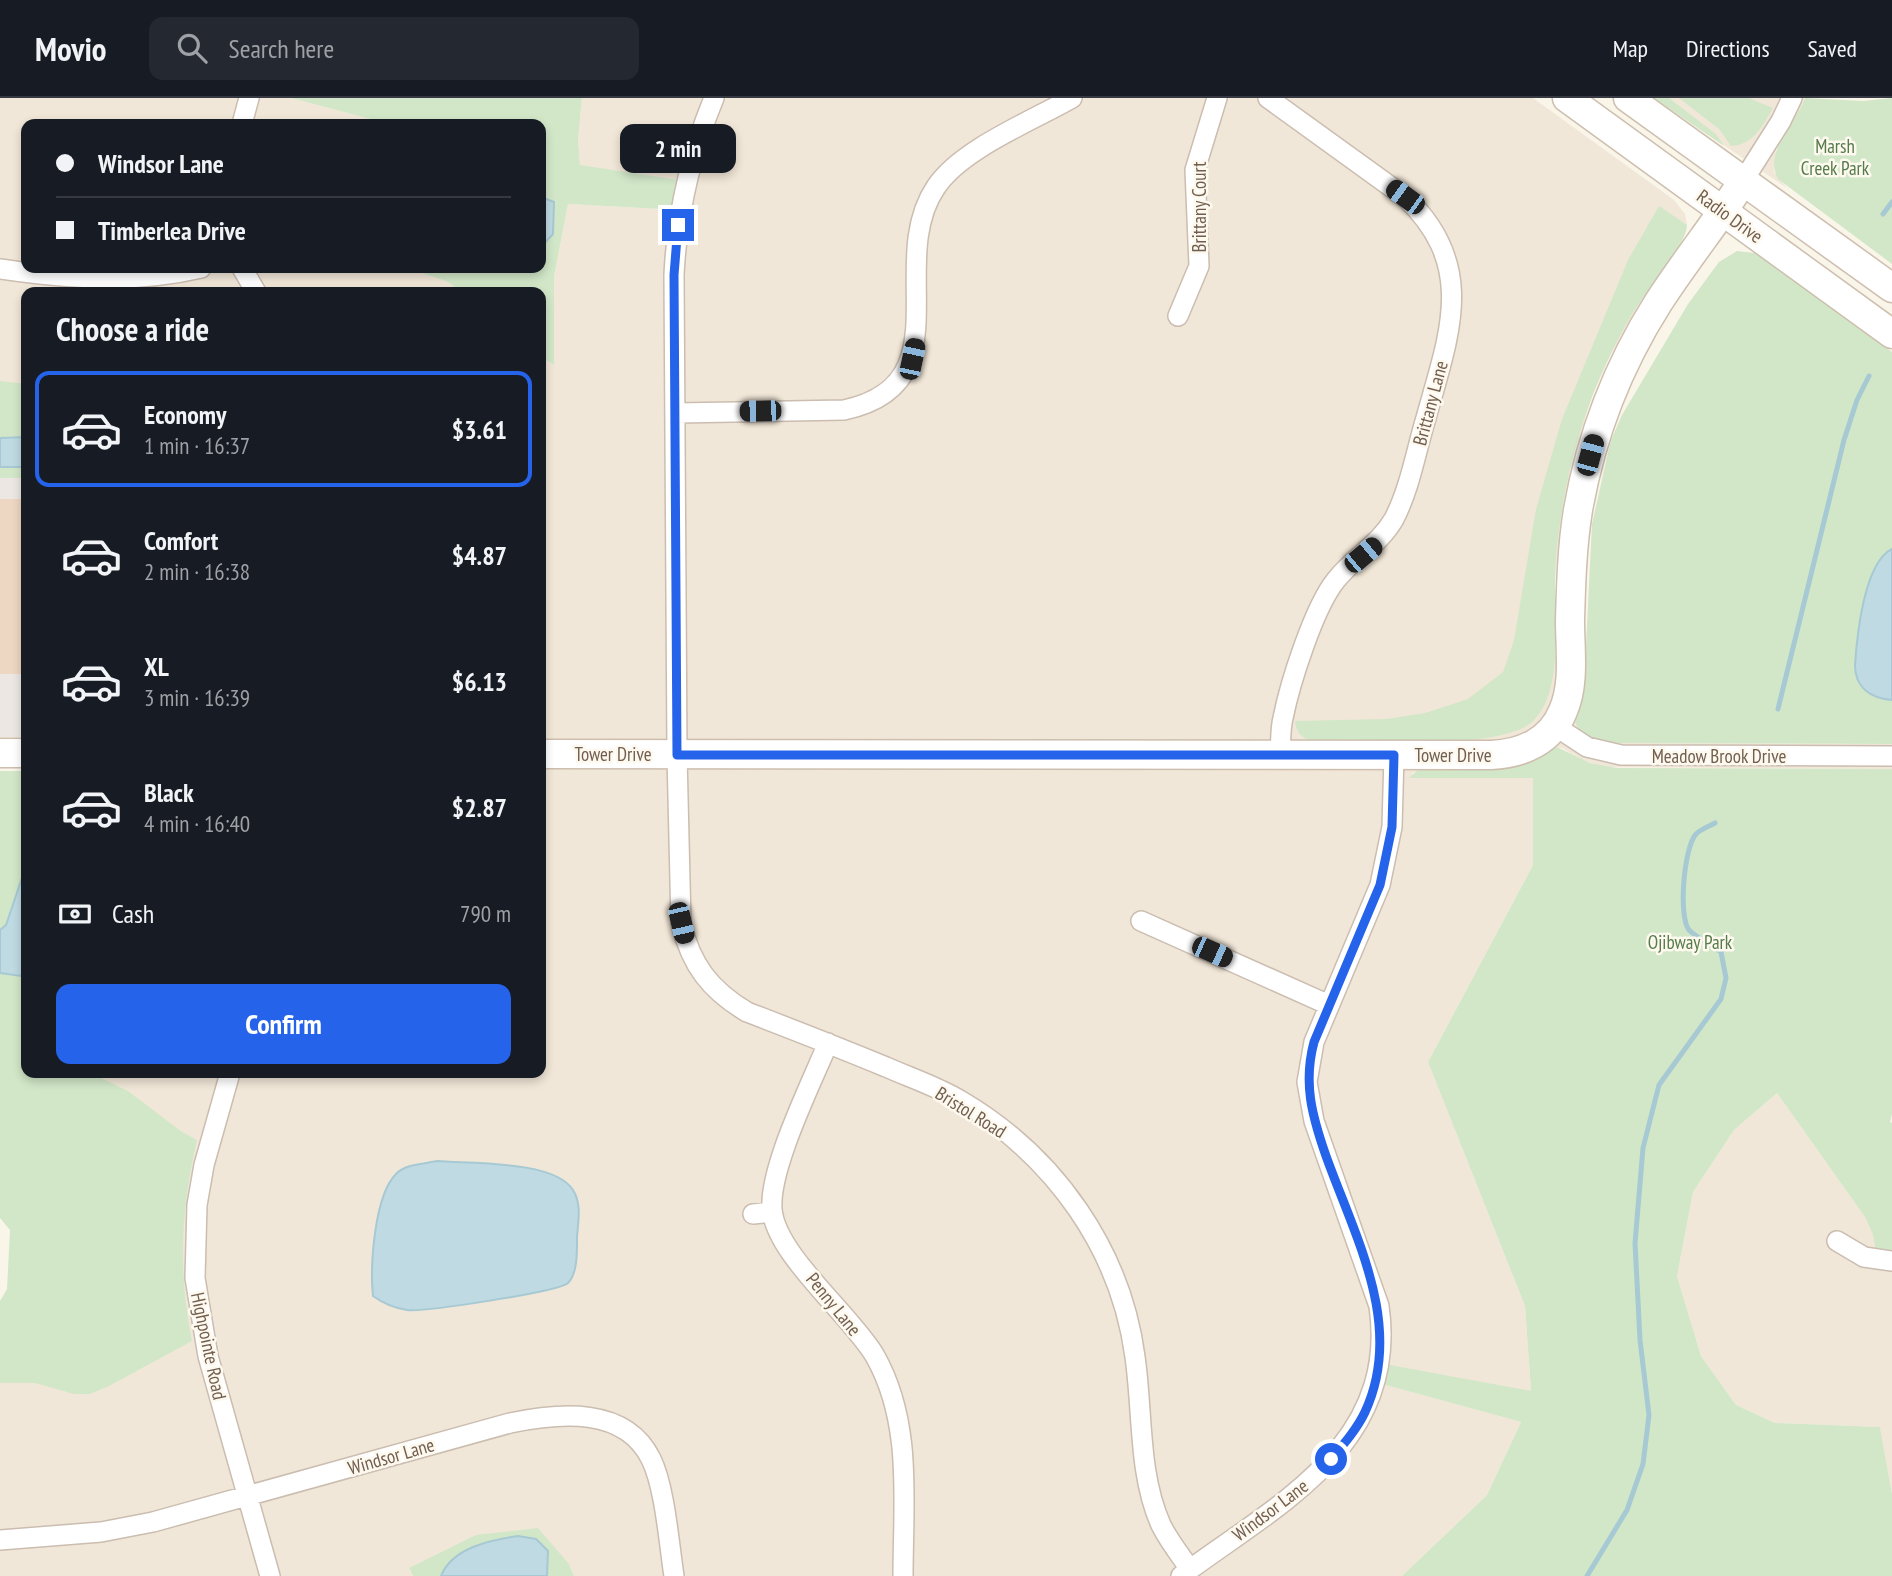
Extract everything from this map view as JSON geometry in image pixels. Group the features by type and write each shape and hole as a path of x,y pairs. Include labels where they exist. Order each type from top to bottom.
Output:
{"street":[{"path":"243,119 249,98"},
{"name":"Bristol Road","path":"714,98 693,153 682,196 676,239 677,755 681,923 694,964 709,984 747,1012 828,1043 961,1100 990,1119 1054,1176 1076,1206 1106,1257 1123,1301 1135,1357 1153,1504 1185,1573"},
{"path":"676,413 844,410 863,406 895,387 912,359 916,340 916,240 919,221 936,186 967,156 1072,98"},
{"name":"Brittany Court","path":"1178,316 1199,266 1195,170 1217,98"},
{"name":"Brittany Lane","path":"1268,98 1405,197 1421,212 1433,228 1443,249 1454,293 1450,332 1403,501 1385,533 1338,578 1318,610 1286,705 1280,755"},
{"name":"Radio Drive","path":"1567,98 1892,334"},
{"name":"Radio Drive","path":"1628,98 1892,288"},
{"path":"1555,726 1569,692 1573,547 1580,498 1596,434 1615,385 1648,319 1724,211 1792,98"},
{"path":"0,269 21,272"},
{"path":"30,273 76,279 106,279 173,273"},
{"name":"Tower Drive","path":"546,754 1509,754 1534,744 1555,726"},
{"name":"Meadow Brook Drive","path":"1555,726 1587,747 1617,755 1892,756"},
{"path":"0,753 21,753"},
{"name":"Windsor Lane","path":"1185,1573 1288,1499 1331,1459 1365,1412 1378,1371 1382,1328 1379,1306 1310,1104 1309,1060 1329,1005 1380,885 1392,827 1394,755"},
{"path":"1141,921 1329,1005"},
{"name":"Penny Lane","path":"828,1043 763,1213 858,1331 875,1356 887,1382 898,1415 904,1462 903,1576"},
{"name":"Highpointe Road","path":"229,1078 204,1165 197,1205 194,1266 208,1356 270,1576"},
{"path":"1837,1241 1864,1258 1892,1261"},
{"name":"Windsor Lane","path":"0,1540 101,1532 153,1522 510,1423 539,1417 573,1416 603,1420 625,1429 641,1444 651,1459 657,1475 674,1576"}],"shaded area":[{"path":"0,98 291,98 370,119 21,119 21,273 422,273 454,287 21,287 21,401 0,401"},
{"path":"582,98 1533,98 1674,200 1685,214 1687,225 1682,241 1643,297 1610,356 1592,396 1574,455 1562,510 1555,580 1558,691 1541,723 1519,738 1480,744 1464,741 546,740 546,360 554,365 554,277 568,204 680,210 685,181 580,166 578,140"},
{"path":"1654,98 1805,98 1795,120 1776,148 1774,172 1787,188"},
{"path":"0,401 21,401 21,737 0,737"},
{"path":"1576,715 1575,724 1581,732 1612,743 1892,744 1892,769 1606,767 1584,761 1562,748 1552,747"},
{"path":"546,768 1425,768 1411,774 1533,777 1533,865 1428,1062 1525,1306 1531,1392 1376,1382 1521,1422 1487,1495 1402,1576 574,1576 569,1564 409,1569 413,1576 0,1576 0,1331 55,1078 546,1078"},
{"path":"1777,1093 1865,1217 1873,1235 1877,1260 1892,1261 1892,1494 1880,1427 1775,1423 1736,1405 1701,1356 1677,1276 1693,1192 1734,1130"}],"green space":[{"path":"291,98 582,98 578,140 580,165 686,181 680,210 568,204 554,277 554,365 546,360 546,287 454,287 422,273 546,273 546,119 370,119"},
{"path":"1654,98 1669,98 1716,134 1724,146"},
{"path":"1679,98 1749,98 1773,108 1761,128 1751,138 1731,146 1719,129"},
{"name":"Marsh Creek Park","path":"1805,98 1863,101 1892,98 1892,264 1778,179 1774,169 1777,148"},
{"path":"1659,206 1687,225 1686,231 1676,251 1618,338 1579,434 1559,528 1555,575 1555,657 1549,694 1542,709 1532,722 1515,731 1461,741 1394,743 1312,741 1305,738 1298,731 1295,721 1386,719 1425,713 1468,699 1503,672 1514,640 1536,509 1562,419 1628,260"},
{"path":"1737,251 1754,253 1763,258 1892,352 1892,744 1612,743 1590,738 1575,723 1584,686 1592,524 1611,440 1622,415 1688,304 1719,262"},
{"path":"0,381 21,383 21,478 0,478"},
{"name":"Ojibway Park","path":"1557,747 1590,763 1617,768 1892,769 1892,1261 1877,1260 1873,1235 1865,1217 1777,1093 1734,1130 1693,1192 1677,1276 1701,1356 1736,1405 1775,1423 1880,1427 1892,1494 1892,1576 1402,1576 1487,1495 1521,1422 1375,1382 1379,1363 1531,1391 1525,1306 1428,1062 1533,865 1533,778 1409,778 1420,768"},
{"path":"0,771 21,771 21,1078 101,1078 128,1091 182,1132 197,1140 183,1241 185,1290 192,1341 90,1394 74,1394 35,1383 0,1383 0,1301 7,1289 10,1230 0,1218"},
{"path":"538,1528 569,1564 574,1576 413,1576 409,1568 476,1535"}],"water":[{"path":"546,199 554,202 553,234 546,242"},
{"path":"21,437 21,467 0,467 0,438"},
{"path":"1892,549 1892,700 1877,697 1861,686 1855,665 1860,619 1869,584 1882,557"},
{"path":"21,881 21,976 0,973 0,930 6,925"},
{"path":"437,1161 531,1168 563,1180 576,1195 579,1219 574,1273 568,1283 517,1296 418,1310 393,1307 373,1296 375,1232 389,1184 404,1168"},
{"path":"518,1536 536,1539 548,1551 547,1576 441,1576 446,1566 463,1552 484,1543"}],"building":[{"path":"0,499 21,499 21,674 0,674"}],"waterway":[{"path":"1883,214 1892,202"},
{"path":"1778,709 1844,440 1857,400 1869,376"},
{"path":"1587,1576 1627,1510 1643,1464 1649,1415 1640,1340 1635,1243 1643,1148 1659,1085 1721,999 1726,978 1721,952 1689,930 1683,897 1692,841 1698,832 1715,823"}],"route":[{"path":"678,225 674,275 677,755 1394,755 1392,827 1380,885 1314,1042 1307,1082 1314,1121 1372,1282 1382,1328 1378,1371 1365,1412 1349,1438 1331,1459"}]}
